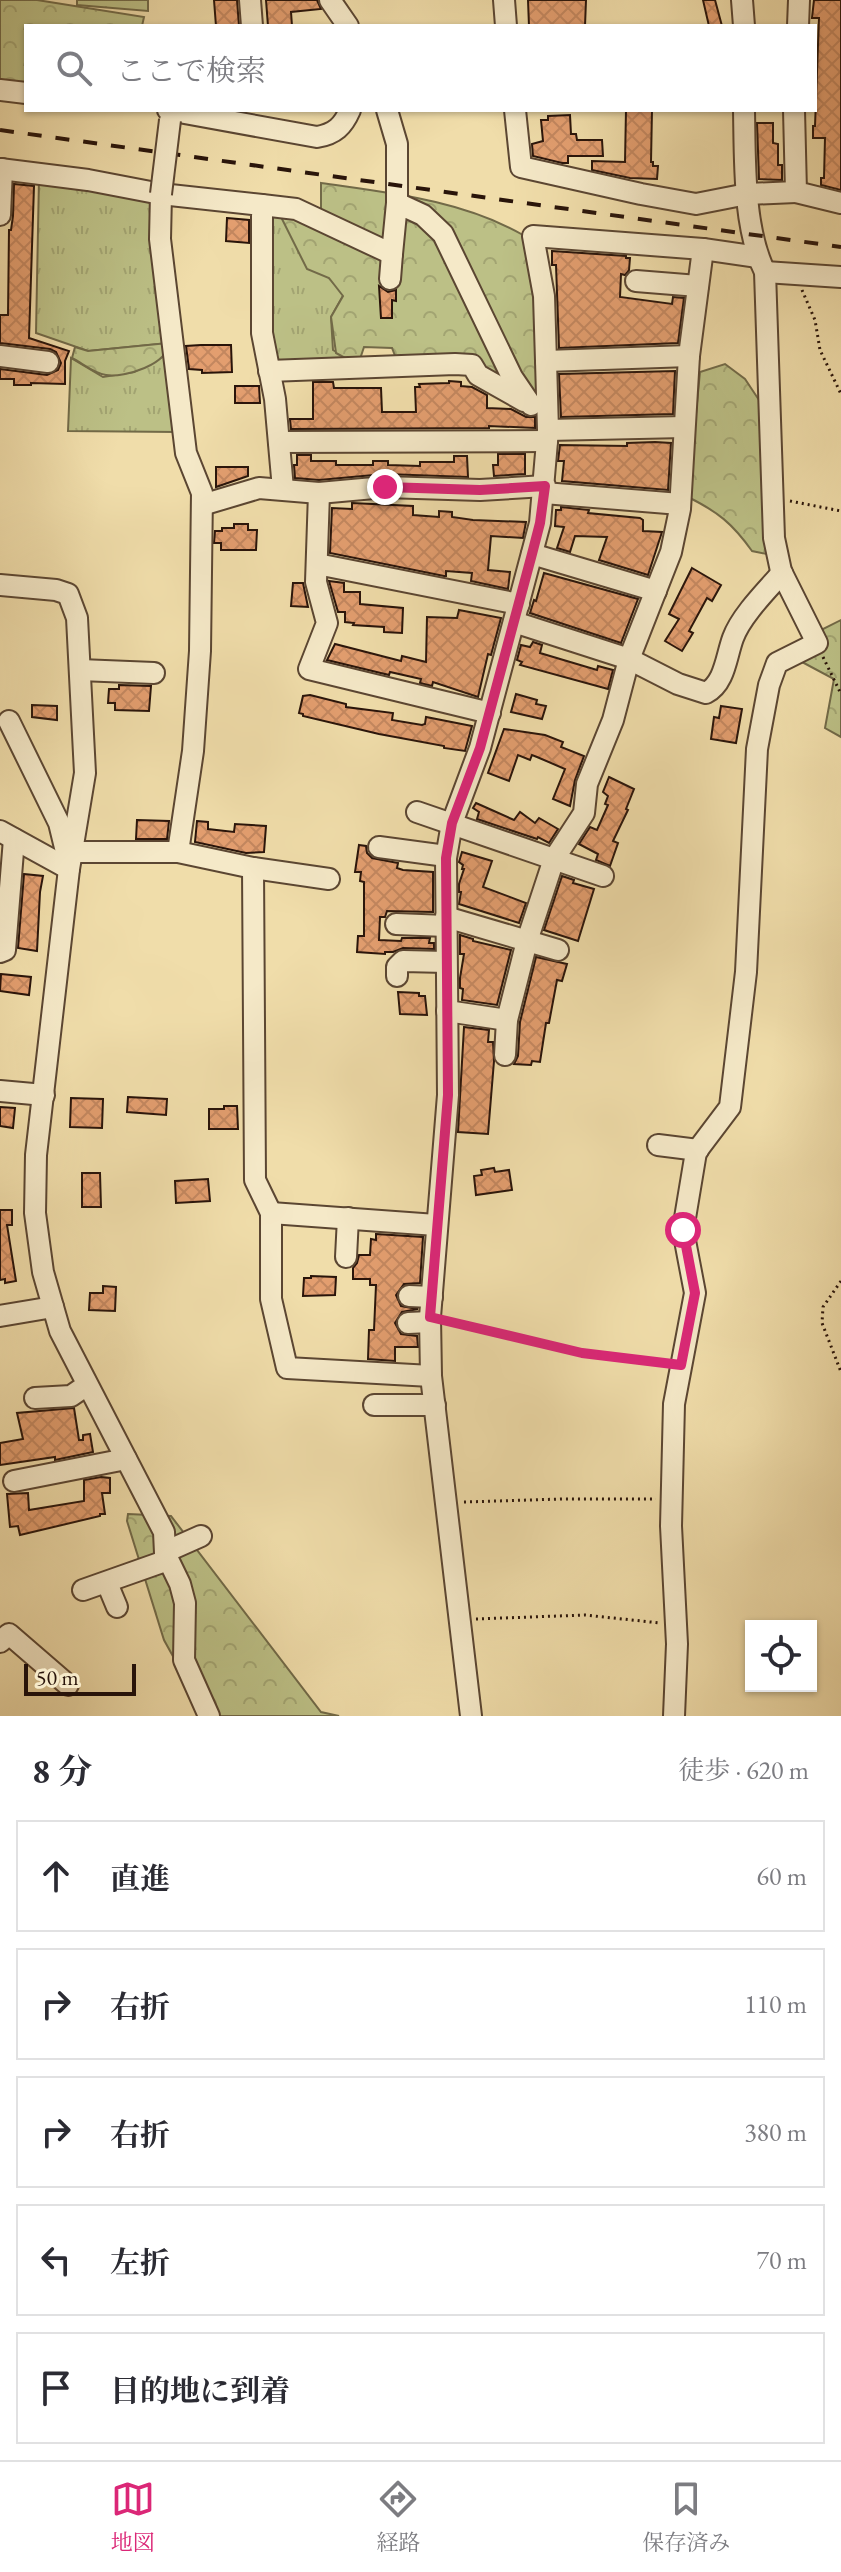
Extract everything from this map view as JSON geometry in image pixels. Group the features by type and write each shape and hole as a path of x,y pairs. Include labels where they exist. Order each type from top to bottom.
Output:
{"street":[{"path":"250,0 252,24"},
{"path":"330,0 347,24"},
{"path":"504,0 506,24"},
{"path":"742,0 744,24"},
{"path":"798,24 799,0"},
{"path":"0,90 24,93"},
{"path":"178,852 193,751 200,651 202,493 186,453 160,239 161,194 170,113 317,137 328,136 343,126 349,112"},
{"path":"388,112 397,144 397,205 390,279"},
{"path":"515,112 521,167 696,204 747,194 796,192 841,203"},
{"path":"674,1716 674,1404 695,1293 683,1230 698,1150 730,1107 746,972 757,749 769,685 777,663 817,643 782,573 774,538 761,265 747,194 744,112"},
{"path":"794,112 796,192"},
{"path":"0,215 1,169 88,180 161,194 296,209 392,254"},
{"path":"262,205 262,333 275,399 283,489"},
{"path":"397,205 423,215 443,234 512,377 543,422"},
{"path":"471,1716 431,1376 431,1312 423,1266 436,1225 448,1095 446,856 452,823 490,713 540,523 544,489 544,296 533,236 703,249 798,275 841,277"},
{"path":"505,1055 507,1020 527,941 554,859 584,813 587,784 613,720 629,659 671,552 680,504 689,356 703,249"},
{"path":"636,281 698,286"},
{"path":"0,356 48,362"},
{"path":"546,361 689,356"},
{"path":"269,371 472,365 478,375 543,422"},
{"path":"279,442 543,422 684,427"},
{"path":"202,505 259,488 319,493 385,487 544,489 680,504"},
{"path":"319,493 316,582 327,623 309,669 490,713"},
{"path":"532,554 656,591"},
{"path":"317,564 516,613 629,659 678,684 706,693 713,689 724,667 734,635 782,573"},
{"path":"0,585 68,594 77,618 85,773 71,862 36,1155 35,1213 43,1272 60,1331 126,1459 180,1584 185,1603 184,1660 209,1716"},
{"path":"80,670 154,673"},
{"path":"9,721 59,823 71,862"},
{"path":"417,812 603,876"},
{"path":"0,952 5,950 7,835 71,862 178,852 253,868 329,879"},
{"path":"379,847 446,856"},
{"path":"253,868 255,1180 271,1213 271,1299 287,1368 431,1376"},
{"path":"396,924 446,921 558,950"},
{"path":"397,976 397,967 403,961 446,962"},
{"path":"447,1011 507,1020"},
{"path":"0,1091 44,1095"},
{"path":"658,1145 698,1150"},
{"path":"271,1213 436,1225"},
{"path":"346,1257 348,1218"},
{"path":"409,1296 431,1312"},
{"path":"0,1316 53,1307"},
{"path":"408,1323 431,1312"},
{"path":"35,1398 71,1396 87,1385"},
{"path":"374,1405 435,1405"},
{"path":"14,1481 126,1459"},
{"path":"83,1590 107,1583 166,1548 201,1536"},
{"path":"107,1583 117,1607"},
{"path":"0,1642 9,1634 68,1685"}],"path":[{"path":"798,275 815,320 820,350 841,394"},
{"path":"772,499 841,511"},
{"path":"817,643 841,694"},
{"path":"841,1281 823,1307 822,1323 841,1372"},
{"path":"431,1312 582,1353 681,1365"},
{"path":"463,1502 672,1500"},
{"path":"460,1620 585,1615 676,1625"}],"green space":[{"path":"0,0 37,0 144,17 142,24 24,24 24,85 0,82"},
{"path":"77,0 148,0 148,11 77,5"},
{"path":"39,178 156,198 168,343 88,351 36,333"},
{"path":"321,183 450,206 500,223 523,235 537,318 542,411 472,365 399,366 392,348 364,347 358,365 336,353 331,317 343,296 329,278 307,269 277,209 321,219"},
{"path":"262,208 277,209 344,294 331,317 333,350 358,365 271,371"},
{"path":"168,343 166,351 154,363 124,374 102,374 72,358 75,347 88,351"},
{"path":"166,355 176,432 68,431 71,358 103,377 134,372"},
{"path":"725,364 745,379 759,400 772,555 752,551 724,519 688,497 700,372"},
{"path":"841,620 841,737 825,728 834,679 802,662 819,631"},
{"path":"128,1514 171,1516 321,1712 339,1716 206,1716 164,1640 127,1521"}],"building":[{"path":"214,0 237,0 239,24 216,24"},
{"path":"266,0 317,0 321,9 291,12 292,24 268,24"},
{"path":"528,0 586,0 585,24 529,24"},
{"path":"703,0 715,0 721,24 709,24"},
{"path":"814,0 841,0 841,190 821,185 825,138 813,138 817,112 819,18 812,18"},
{"path":"626,112 652,112 651,162 653,166 658,166 657,179 630,178 592,170 592,161 625,162"},
{"path":"570,115 571,134 576,134 577,140 602,140 603,156 568,156 568,163 562,163 533,156 532,144 543,141 541,120 548,120 548,116"},
{"path":"757,123 773,123 773,143 778,144 782,180 759,179"},
{"path":"14,184 34,186 29,338 69,351 65,361 65,384 14,385 14,379 0,379 0,369 47,375 58,370 61,363 56,352 50,349 0,343 0,315 8,315 9,230 13,216"},
{"path":"227,218 249,220 249,243 226,241"},
{"path":"552,251 630,258 629,270 625,275 621,274 620,297 672,304 673,297 684,298 678,343 559,348 556,265 552,265"},
{"path":"379,286 388,292 396,290 396,301 392,300 392,318 381,318"},
{"path":"231,345 232,372 202,373 202,370 189,369 186,346"},
{"path":"675,371 673,414 561,417 559,374"},
{"path":"313,382 333,382 334,388 381,388 382,412 416,412 415,387 461,382 461,386 472,387 487,395 487,408 511,409 526,417 535,417 535,428 291,429 290,419 313,419"},
{"path":"235,386 259,386 260,403 235,403"},
{"path":"627,443 671,443 668,490 562,481 564,461 558,461 560,445 627,446"},
{"path":"498,454 525,454 525,474 494,476 493,465 498,465"},
{"path":"297,455 311,455 311,461 336,461 336,465 373,465 373,461 388,461 388,465 420,466 420,462 454,462 454,456 467,456 468,477 385,474 319,480 295,478"},
{"path":"216,467 248,467 248,476 216,487"},
{"path":"352,503 413,506 413,515 439,517 439,511 452,512 452,517 473,520 526,522 523,538 491,536 488,570 510,572 508,589 471,581 472,573 446,571 444,576 330,553 332,508 352,509"},
{"path":"561,507 640,518 643,520 643,531 662,532 648,575 599,560 607,537 575,536 570,552 557,548 564,527 555,526 556,510 561,510"},
{"path":"234,524 248,524 248,530 257,530 256,550 221,550 221,543 214,543 215,531 234,528"},
{"path":"692,568 721,585 712,601 707,598 682,651 665,641 679,619 669,614"},
{"path":"544,573 638,599 621,643 530,613"},
{"path":"329,581 344,583 344,592 360,592 360,604 403,608 402,633 384,632 384,627 345,622 345,612 338,612"},
{"path":"293,583 303,583 308,607 291,606"},
{"path":"459,610 501,618 491,655 488,654 478,697 433,682 432,686 420,683 421,679 390,672 389,675 327,660 335,644 401,661 402,656 426,662 427,617 457,618"},
{"path":"533,642 542,645 540,653 597,670 598,666 613,670 608,689 520,665 522,662 517,660 521,645 530,647"},
{"path":"119,685 151,686 149,711 115,710 115,703 108,703 109,689 119,689"},
{"path":"516,694 546,706 542,719 511,712"},
{"path":"303,696 346,704 346,707 393,713 392,720 422,725 426,717 472,726 465,751 444,748 303,716 299,713"},
{"path":"32,705 57,706 57,720 32,717"},
{"path":"721,706 742,709 736,743 711,739 714,717 719,718"},
{"path":"504,729 545,735 563,742 561,747 584,756 570,806 553,799 565,769 537,757 532,755 530,760 518,755 509,781 488,773"},
{"path":"609,777 634,789 613,841 618,843 610,866 596,860 598,854 579,844 590,827 597,830 608,805 605,804 608,796 603,792"},
{"path":"476,803 514,820 520,812 535,823 539,818 558,829 549,843 477,819 479,812 473,808"},
{"path":"137,820 169,821 167,839 136,839"},
{"path":"197,821 208,822 208,829 234,832 235,824 266,826 264,852 246,853 195,842"},
{"path":"359,845 366,846 372,858 398,863 397,868 433,872 433,912 387,911 385,917 380,917 379,940 430,938 429,943 434,943 434,949 403,948 385,954 357,952 358,936 364,936 364,882 360,881 361,872 355,872"},
{"path":"462,852 492,861 483,887 526,903 519,923 459,904 459,884 464,869 459,862"},
{"path":"24,874 43,876 37,951 18,948"},
{"path":"562,876 594,889 578,941 544,930"},
{"path":"460,935 511,950 497,1005 462,1000 460,978 464,954 460,954"},
{"path":"536,957 567,964 562,981 557,980 540,1062 514,1064 518,1056 520,1022"},
{"path":"1,974 31,977 29,995 0,991"},
{"path":"398,992 425,996 427,1015 400,1014"},
{"path":"464,1027 489,1030 488,1042 493,1042 488,1134 458,1132"},
{"path":"128,1097 167,1099 166,1115 127,1112"},
{"path":"71,1098 103,1099 102,1128 70,1127"},
{"path":"224,1106 237,1106 238,1129 209,1129 209,1109 224,1109"},
{"path":"0,1107 15,1108 13,1128 0,1126"},
{"path":"494,1168 495,1172 509,1170 512,1190 476,1195 474,1176 482,1175 481,1170"},
{"path":"82,1173 100,1173 101,1207 82,1207"},
{"path":"208,1179 210,1201 176,1203 175,1181"},
{"path":"0,1210 12,1210 12,1225 7,1225 16,1281 5,1283 5,1279 0,1280"},
{"path":"376,1234 423,1237 420,1283 404,1284 396,1295 401,1306 418,1309 402,1312 395,1323 401,1334 417,1336 418,1347 395,1347 395,1361 368,1359 369,1330 374,1330 376,1285 370,1285 370,1279 353,1279 353,1268 359,1255 370,1255 371,1239 376,1240"},
{"path":"336,1277 335,1295 303,1296 304,1278"},
{"path":"103,1286 116,1287 115,1311 89,1310 90,1293 103,1293"},
{"path":"74,1408 79,1440 83,1440 83,1435 90,1434 93,1452 55,1460 55,1457 0,1465 0,1443 23,1439 17,1413"},
{"path":"110,1478 110,1493 102,1493 105,1514 20,1535 18,1526 10,1527 7,1494 28,1493 29,1510 84,1501 84,1480"}],"railway":[{"path":"0,130 841,247"}],"route":[{"path":"385,487 480,490 545,486 532,554 480,748 452,823 446,858 448,1095 430,1317 582,1353 681,1365 695,1293 683,1230"}]}
